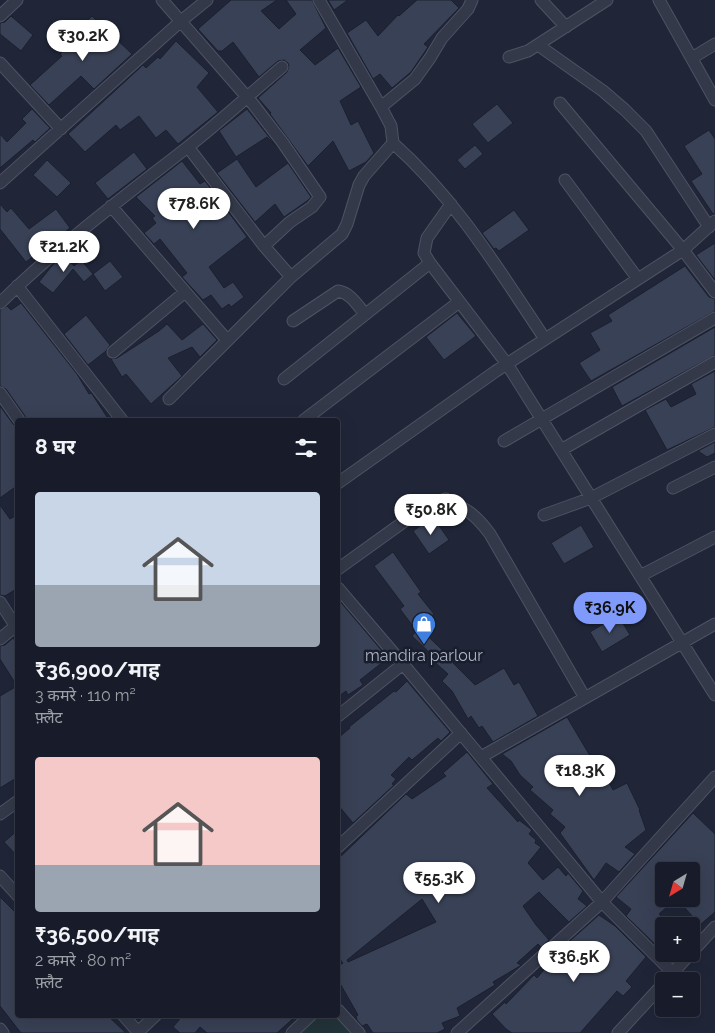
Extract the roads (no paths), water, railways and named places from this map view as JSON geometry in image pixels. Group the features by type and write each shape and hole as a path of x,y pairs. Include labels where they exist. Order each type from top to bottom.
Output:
{"street":[{"path":"0,16 17,0"},
{"path":"162,0 247,97 283,142 320,197 312,207 290,222 264,246"},
{"path":"0,182 207,0"},
{"path":"319,0 391,126 393,144 405,154 451,204 495,263 544,340"},
{"path":"381,107 415,79 442,38 468,9 472,0"},
{"path":"541,0 566,27"},
{"path":"509,56 528,51 607,0"},
{"path":"659,0 715,100"},
{"path":"692,58 715,44"},
{"path":"340,482 506,364 683,250 712,224 646,131 602,91 538,45"},
{"path":"0,63 62,129"},
{"path":"0,304 17,286 111,206 188,147 282,67"},
{"path":"560,103 683,250 715,292"},
{"path":"169,399 291,277 342,234 348,224 364,176 393,144"},
{"path":"188,147 264,246 291,277"},
{"path":"566,180 638,279"},
{"path":"451,204 427,238 424,253 506,364 715,695"},
{"path":"111,206 227,340"},
{"path":"284,379 430,263"},
{"path":"17,286 120,418"},
{"path":"293,321 338,291 350,296 365,314"},
{"path":"113,352 185,292"},
{"path":"307,418 459,302"},
{"path":"504,440 542,420 715,318"},
{"path":"561,450 715,362"},
{"path":"0,393 18,418"},
{"path":"544,515 591,498 715,434"},
{"path":"673,488 715,467"},
{"path":"340,568 427,505 446,499 465,508 478,518 490,534 585,698"},
{"path":"640,576 715,536"},
{"path":"340,590 661,972"},
{"path":"0,602 15,624"},
{"path":"481,757 715,624"},
{"path":"0,639 15,628"},
{"path":"340,714 403,664"},
{"path":"340,846 461,733"},
{"path":"457,1033 602,902 715,777"},
{"path":"0,814 15,803"},
{"path":"0,876 15,893"},
{"path":"700,943 715,927"},
{"path":"673,972 683,962"},
{"path":"618,1033 655,992"},
{"path":"340,1012 359,1033"},
{"path":"126,1018 138,1032 153,1018"},
{"path":"292,1033 308,1018"},
{"path":"0,1029 4,1033"}],"place":[{"name":"mandira parlour","path":"424,645"}]}
